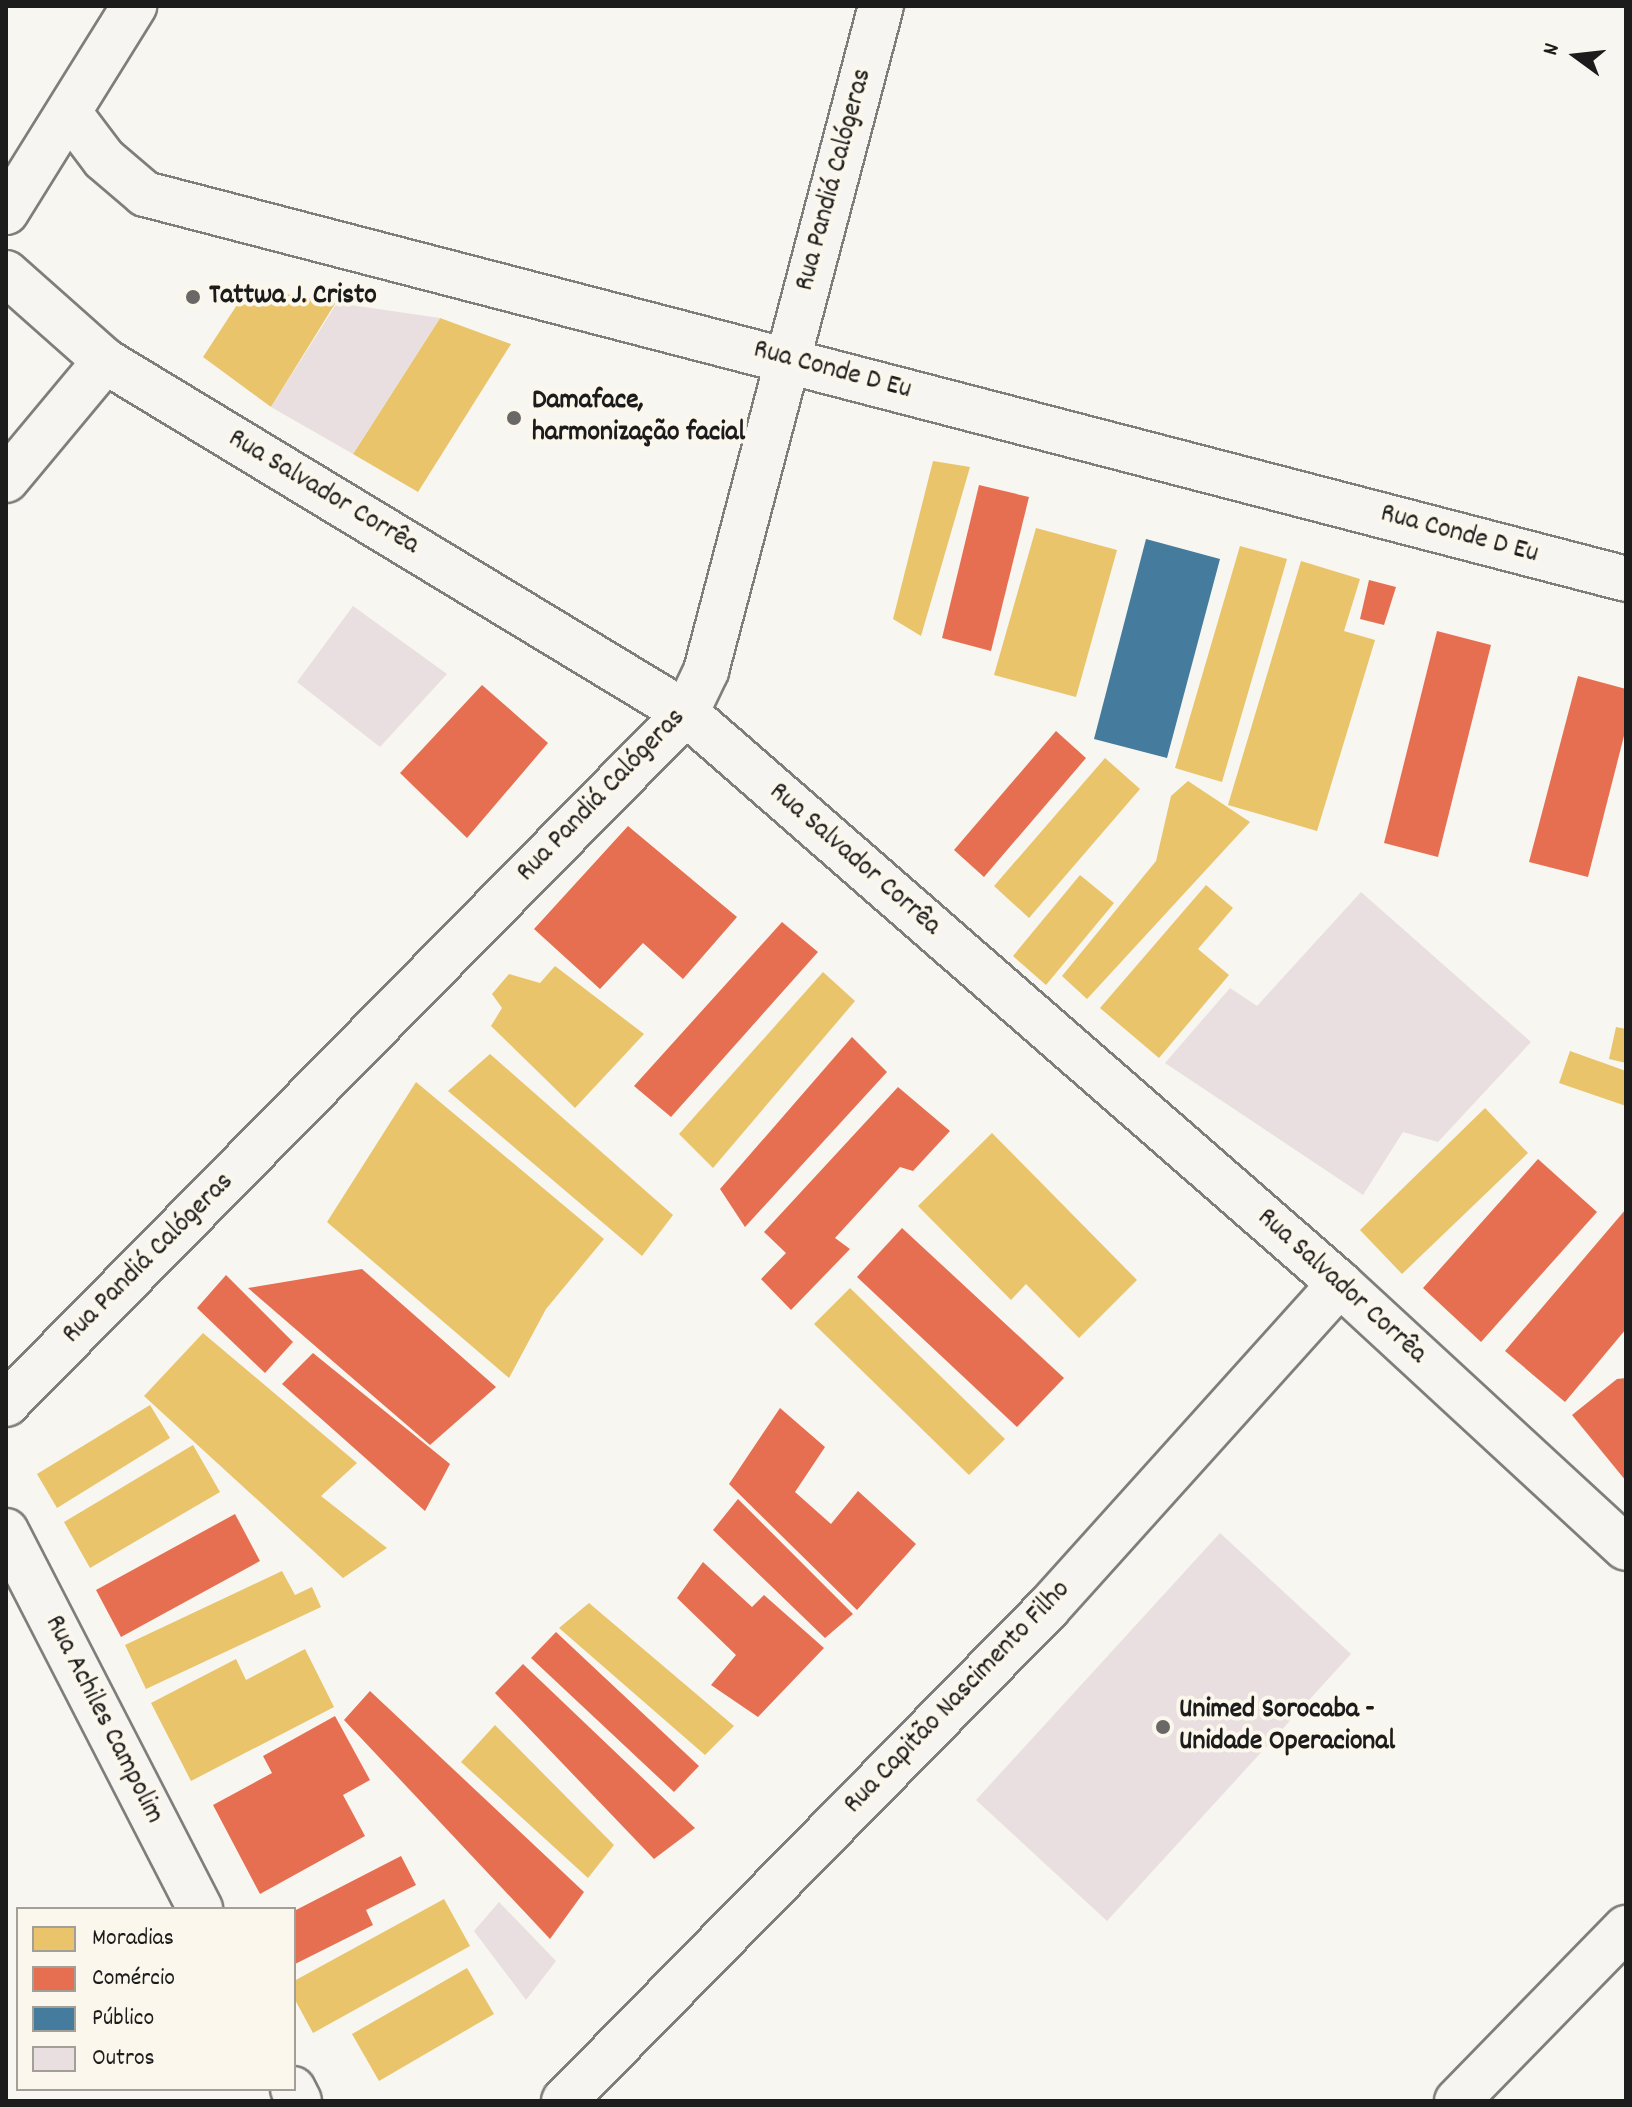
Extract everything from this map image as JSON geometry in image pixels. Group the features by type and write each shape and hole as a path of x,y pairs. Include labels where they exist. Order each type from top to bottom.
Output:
{"street":[{"path":"6,212 70,114 134,6"},
{"name":"Rua Pandiá Calógeras","path":"6,1404 686,713 706,671 881,6"},
{"name":"Rua Conde D Eu","path":"70,114 104,159 145,194 1626,579"},
{"name":"Rua Salvador Corrêa","path":"6,273 105,361 686,713 1340,1284 1626,1548"},
{"path":"6,480 105,361"},
{"name":"Rua Capitão Nascimento Filho","path":"564,2101 1048,1608 1340,1284"},
{"name":"Rua Achiles Campolim","path":"6,1531 199,1907"},
{"path":"1457,2101 1626,1928"}],"building: Moradias":[{"path":"248,288 336,302 271,407 203,357"},
{"path":"440,318 511,344 418,492 353,454"},
{"path":"933,461 970,467 921,636 893,619"},
{"path":"1036,528 1117,550 1076,697 994,675"},
{"path":"1240,546 1287,559 1222,782 1175,768"},
{"path":"1301,561 1360,579 1344,631 1375,640 1317,831 1228,805"},
{"path":"1105,758 1140,789 1029,918 994,886"},
{"path":"1188,781 1250,822 1087,999 1062,976 1156,861 1171,796"},
{"path":"1080,875 1114,903 1046,985 1013,956"},
{"path":"1206,885 1233,908 1198,949 1229,975 1159,1058 1100,1008"},
{"path":"555,966 644,1034 575,1108 491,1026 502,1008 492,994 509,974 540,983"},
{"path":"823,972 855,1001 713,1168 679,1134"},
{"path":"1616,1027 1626,1029 1626,1063 1609,1059"},
{"path":"1570,1051 1626,1071 1626,1106 1559,1083"},
{"path":"490,1054 673,1215 642,1256 448,1091"},
{"path":"416,1082 604,1239 546,1309 509,1378 327,1222"},
{"path":"1485,1108 1528,1153 1402,1274 1360,1230"},
{"path":"992,1133 1137,1280 1079,1338 1026,1284 1011,1300 918,1206"},
{"path":"850,1288 1005,1439 969,1475 814,1324"},
{"path":"203,1333 357,1463 321,1496 387,1548 343,1578 144,1396"},
{"path":"150,1405 170,1438 57,1508 37,1474"},
{"path":"193,1445 220,1492 90,1568 64,1522"},
{"path":"282,1571 295,1595 312,1587 321,1607 146,1689 125,1645"},
{"path":"589,1603 734,1726 705,1755 559,1628"},
{"path":"305,1649 334,1707 191,1781 151,1703 236,1659 246,1680"},
{"path":"495,1725 614,1845 588,1878 461,1762"},
{"path":"444,1899 470,1946 313,2033 296,2002 296,1980"},
{"path":"467,1968 494,2014 379,2081 352,2034"}],"building: Comércio":[{"path":"979,485 1029,497 991,651 942,638"},
{"path":"1369,580 1396,587 1384,625 1360,619"},
{"path":"1437,631 1491,645 1438,857 1384,843"},
{"path":"1578,676 1626,689 1626,728 1588,877 1529,862"},
{"path":"482,685 548,743 467,838 400,773"},
{"path":"1056,731 1086,758 984,877 954,850"},
{"path":"628,826 737,917 683,979 643,943 600,989 534,929"},
{"path":"782,922 818,952 671,1117 634,1086"},
{"path":"852,1037 887,1072 745,1227 720,1189"},
{"path":"898,1087 950,1131 913,1171 900,1167 835,1238 850,1249 791,1310 761,1279 786,1253 764,1232"},
{"path":"1538,1159 1597,1212 1481,1342 1423,1288"},
{"path":"1626,1209 1626,1329 1565,1402 1505,1351"},
{"path":"902,1228 1064,1378 1017,1427 857,1277"},
{"path":"362,1269 496,1387 430,1445 248,1288"},
{"path":"226,1275 293,1342 265,1373 197,1308"},
{"path":"313,1353 450,1464 425,1511 282,1384"},
{"path":"1626,1378 1626,1481 1572,1415 1617,1379"},
{"path":"780,1408 825,1447 795,1492 831,1524 858,1491 916,1544 857,1610 729,1484"},
{"path":"738,1499 853,1614 825,1638 713,1530"},
{"path":"235,1514 260,1561 121,1637 96,1590"},
{"path":"703,1562 752,1607 764,1595 824,1648 758,1717 711,1685 736,1655 677,1598"},
{"path":"556,1632 699,1766 674,1792 531,1658"},
{"path":"523,1664 695,1828 654,1859 495,1693"},
{"path":"370,1691 584,1892 550,1939 344,1720"},
{"path":"335,1716 370,1780 343,1795 365,1836 260,1894 213,1805 272,1773 263,1756"},
{"path":"401,1856 416,1885 366,1910 373,1925 296,1964 296,1910"}],"building: Público":[{"path":"1146,539 1220,559 1167,758 1094,739"}],"building: Outros":[{"path":"337,303 440,318 353,454 271,407"},
{"path":"353,606 447,674 380,747 297,682"},
{"path":"1361,892 1531,1042 1438,1142 1403,1132 1363,1195 1165,1063 1230,988 1257,1006"},
{"name":"Unimed Sorocaba - Unidade Operacional","path":"1220,1533 1351,1654 1107,1921 976,1800"},
{"path":"499,1902 556,1961 526,2000 474,1931"}],"place":[{"name":"Tattwa J. Cristo","path":"193,297"},
{"name":"Damaface, harmonização facial","path":"514,418"},
{"name":"Unimed Sorocaba - Unidade Operacional","path":"1163,1727"}]}
